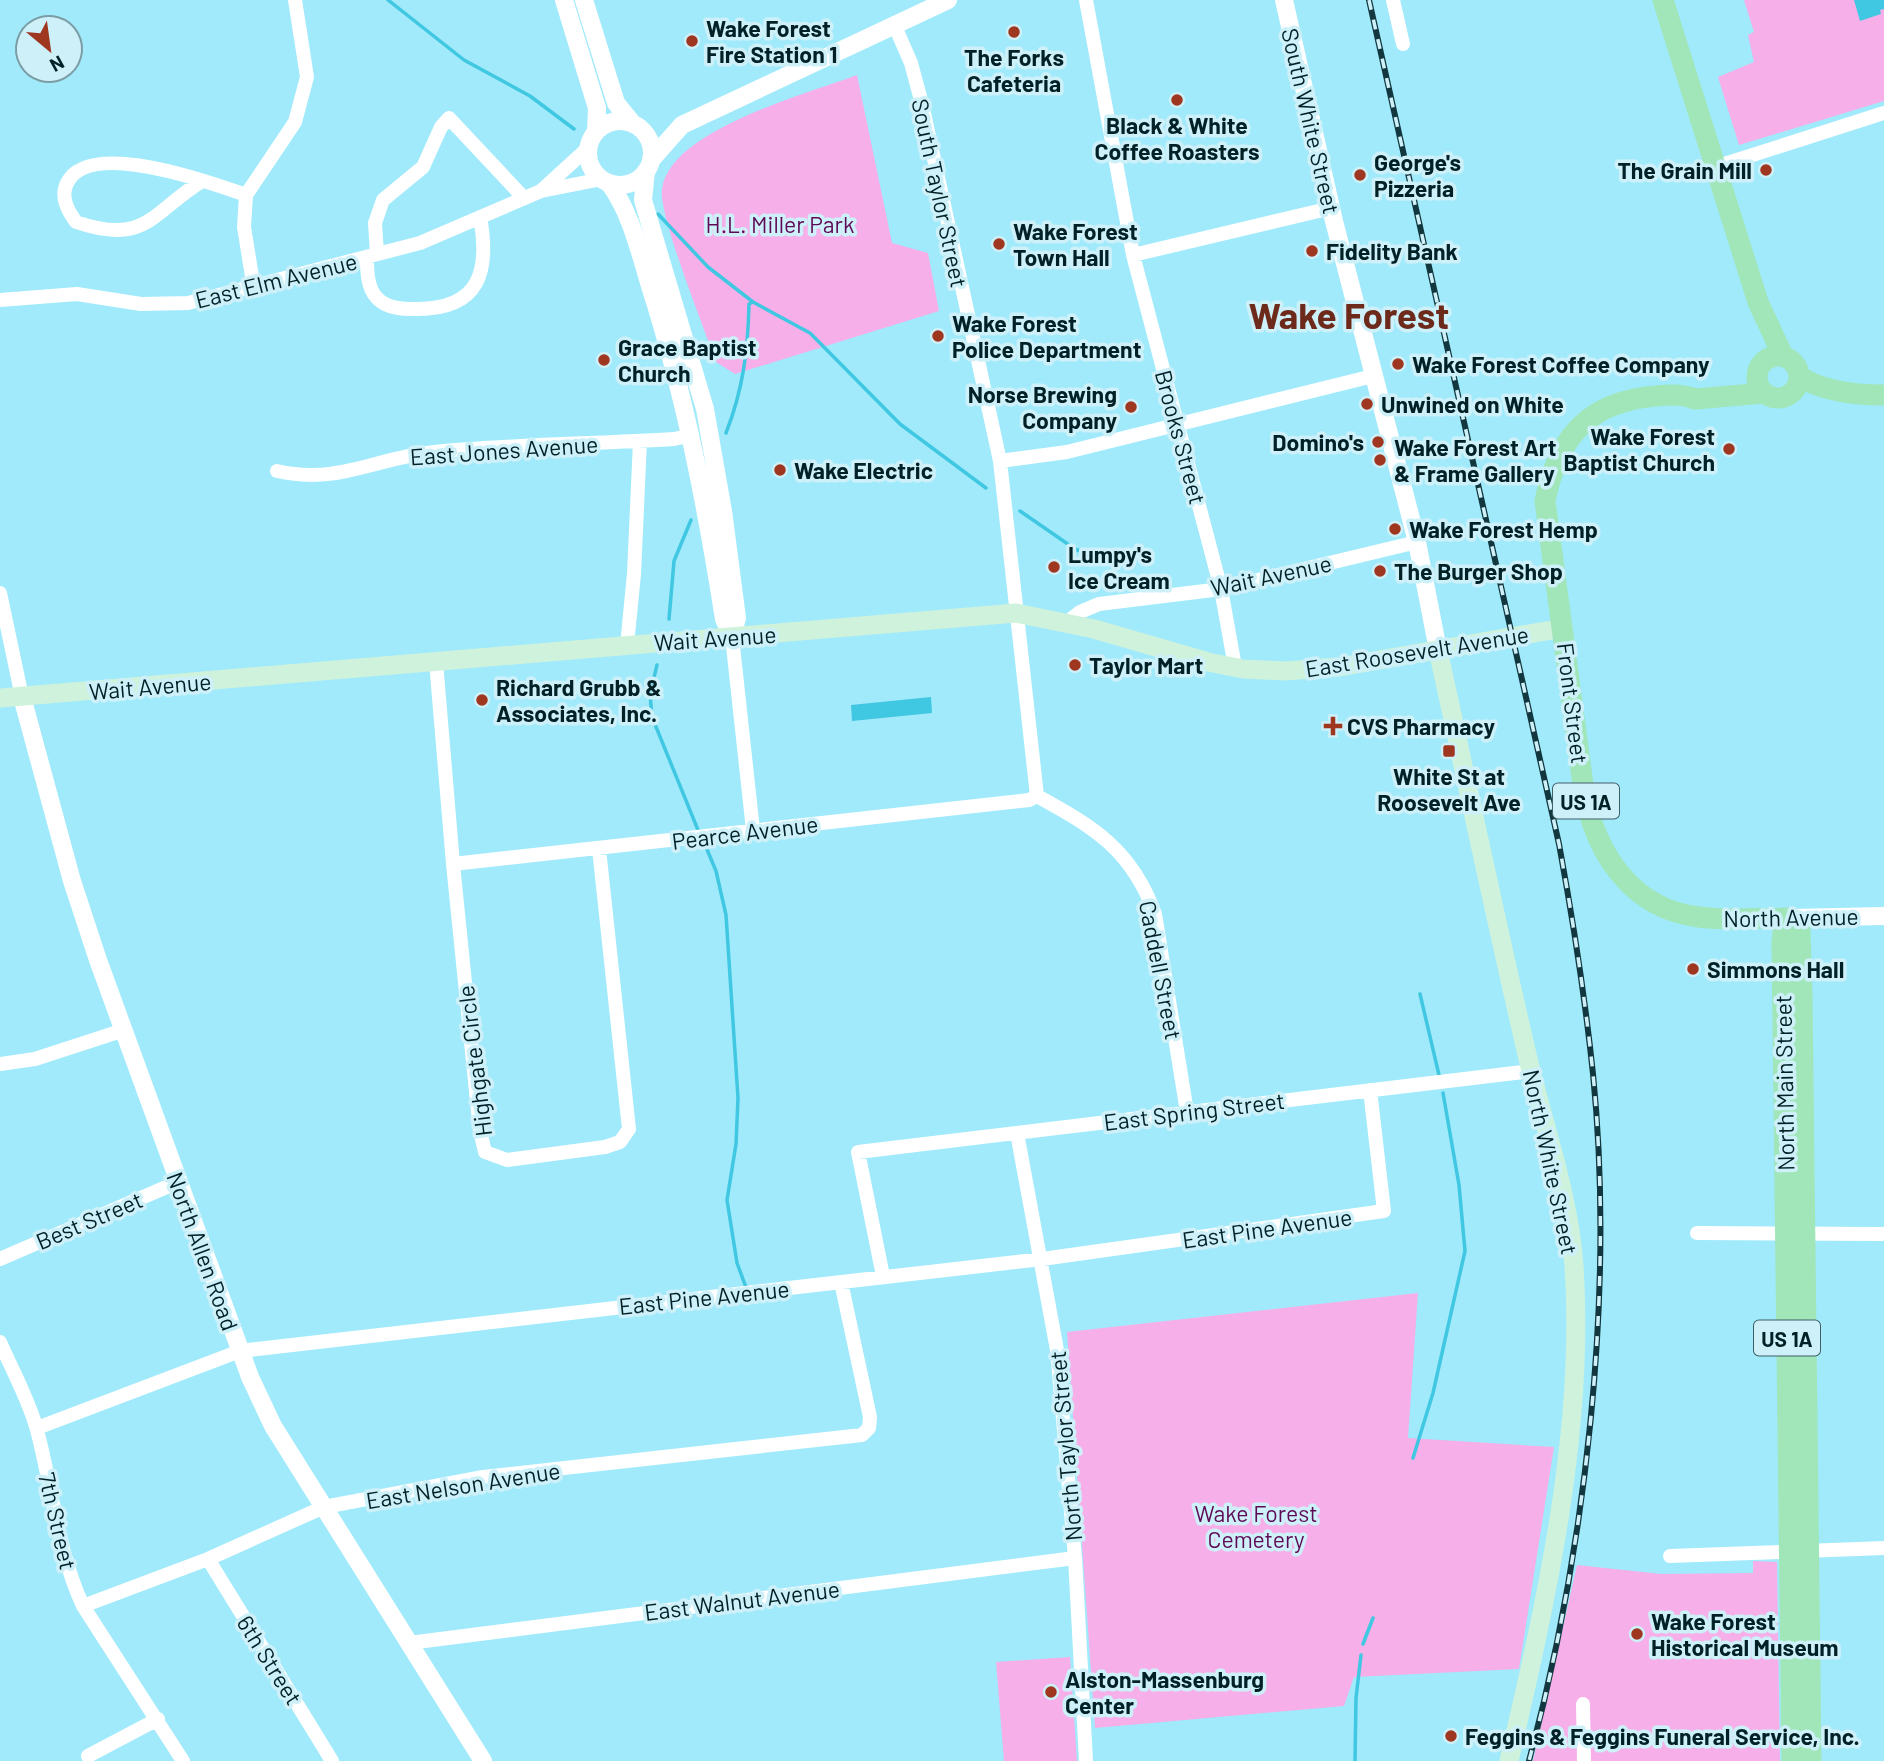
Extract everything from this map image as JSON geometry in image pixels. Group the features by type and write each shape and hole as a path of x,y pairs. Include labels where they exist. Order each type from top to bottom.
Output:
{"main road":[{"path":"1663,0 1758,302 1767,372 1793,362 1794,385 1844,400 1874,395"},
{"name":"US 1A","path":"1767,372 1777,398 1794,385"},
{"name":"Front Street","path":"1699,917 1667,909 1640,893 1621,877 1598,842 1584,792 1545,501 1552,467 1569,438 1602,410 1622,402 1658,396 1686,396 1695,391 1734,387 1767,372"},
{"name":"Wait Avenue","path":"0,698 1016,613 1066,623"},
{"name":"East Roosevelt Avenue","path":"1066,623 1235,667 1314,670 1563,628"},
{"name":"North White Street","path":"1438,650 1572,1249 1574,1352 1555,1545 1509,1761"},
{"name":"North Avenue","path":"1699,917 1791,918"},
{"name":"North Main Street","path":"1791,918 1783,931 1782,943 1796,1234 1799,1551 1792,1761"},
{"name":"North Main Street","path":"1799,1551 1811,1761"}],"street":[{"path":"254,289 244,227 246,195 295,122 307,77 295,0"},
{"path":"564,0 597,108 590,166 624,203 668,344 692,435 724,619 732,637 753,830"},
{"path":"584,0 616,103 652,150 643,200 710,434 737,618 732,637"},
{"path":"592,140 612,122 637,127 682,125 948,0"},
{"name":"Brooks Street","path":"1086,0 1133,255 1221,589 1235,667"},
{"name":"South White Street","path":"1284,0 1331,208 1417,542 1438,650"},
{"path":"1393,0 1403,44"},
{"name":"South Taylor Street","path":"894,24 911,63 922,104 1000,461 1016,613"},
{"path":"1715,167 1884,113"},
{"path":"480,217 485,262 469,294 454,304 424,309 389,306 376,298 369,285 376,213 391,192 423,167 436,136 449,118 524,198"},
{"path":"605,181 628,184 649,166 682,125"},
{"name":"East Elm Avenue","path":"541,191 592,140"},
{"path":"202,181 152,222 124,229 90,227 76,222 64,200 65,185 73,173 88,167 140,165 202,181 246,195"},
{"name":"East Elm Avenue","path":"0,300 77,294 141,304 188,303 254,289 420,243 541,191 605,181"},
{"path":"1133,255 1331,208"},
{"path":"1000,461 1067,452 1373,376"},
{"name":"East Jones Avenue","path":"277,471 322,477 349,472 389,458 433,452 640,441 692,435"},
{"path":"627,645 634,574 640,441"},
{"name":"Wait Avenue","path":"1066,623 1080,612 1099,604 1221,589 1417,542"},
{"path":"0,593 22,697"},
{"path":"1016,613 1037,796"},
{"name":"Highgate Circle","path":"436,662 453,864 481,1132 485,1152 507,1160 605,1147 620,1142 629,1129 599,849"},
{"name":"North Allen Road","path":"22,697 72,881 240,1351 273,1426 483,1761"},
{"name":"Pearce Avenue","path":"453,864 1029,800 1037,796"},
{"name":"Caddell Street","path":"1037,796 1082,820 1107,839 1125,856 1148,894 1155,914 1187,1112"},
{"name":"North Avenue","path":"1791,918 1884,916"},
{"path":"0,1064 35,1059 124,1030"},
{"name":"East Spring Street","path":"883,1276 858,1152 1531,1071"},
{"name":"East Pine Avenue","path":"37,1428 240,1351 1042,1259 1383,1211 1370,1090"},
{"name":"North Taylor Street","path":"1017,1133 1057,1350 1075,1558 1086,1761"},
{"name":"Best Street","path":"0,1259 178,1182"},
{"path":"1697,1233 1884,1234"},
{"name":"East Nelson Avenue","path":"83,1606 208,1559 324,1507 483,1477 862,1435 869,1428 870,1417 841,1282"},
{"name":"7th Street","path":"0,1342 37,1428 62,1551 83,1606 183,1761"},
{"path":"1670,1556 1884,1548"},
{"name":"East Walnut Avenue","path":"409,1643 1075,1558"},
{"name":"6th Street","path":"208,1559 332,1761"},
{"path":"1583,1704 1584,1761"},
{"path":"88,1756 158,1719"}],"green space":[{"path":"1744,0 1884,0 1884,101 1739,145 1718,77 1754,62 1748,35 1754,32"},
{"name":"H.L. Miller Park","path":"857,75 892,243 928,253 939,311 735,374 716,362 674,246 662,189 671,168 689,149 714,132 775,104"},
{"name":"Wake Forest Cemetery","path":"1418,1293 1408,1438 1554,1447 1519,1669 1354,1677 1344,1706 1095,1728 1067,1332"},
{"path":"1753,1561 1777,1562 1780,1761 1533,1761 1577,1565 1661,1574 1753,1573"},
{"path":"1070,1657 1077,1761 1004,1761 996,1662"}],"water":[{"path":"1854,0 1884,0 1884,9 1880,10 1881,14 1860,21"},
{"path":"931,697 932,713 852,721 851,705"}],"waterway":[{"path":"388,0 464,60 530,96 574,129"},
{"path":"658,214 708,267 753,302 810,333 900,424 986,488"},
{"path":"726,433 740,385 746,354 749,304 753,302"},
{"path":"1020,511 1083,552"},
{"path":"669,619 674,561 691,520"},
{"path":"657,665 650,694 652,717 698,830"},
{"path":"706,847 716,871 726,915 738,1098 736,1144 727,1200 737,1263 747,1290"},
{"path":"1420,994 1439,1075"},
{"path":"1413,1458 1433,1393 1465,1251 1459,1185 1443,1093"},
{"path":"1363,1644 1373,1618"},
{"path":"1355,1761 1356,1698 1361,1655"}],"railway":[{"path":"1369,0 1559,844 1593,1074 1599,1158 1600,1244 1591,1420 1566,1595 1529,1761"}],"place":[{"name":"The Forks Cafeteria","path":"1014,32"},
{"name":"Wake Forest Fire Station 1","path":"692,41"},
{"name":"Black & White Coffee Roasters","path":"1177,100"},
{"name":"The Grain Mill","path":"1766,170"},
{"name":"George's Pizzeria","path":"1360,175"},
{"name":"Wake Forest Town Hall","path":"999,244"},
{"name":"Fidelity Bank","path":"1312,251"},
{"name":"Wake Forest Police Department","path":"938,336"},
{"name":"Grace Baptist Church","path":"604,360"},
{"name":"Wake Forest Coffee Company","path":"1398,364"},
{"name":"Unwined on White","path":"1367,404"},
{"name":"Norse Brewing Company","path":"1131,407"},
{"name":"Domino's","path":"1378,442"},
{"name":"Wake Forest Baptist Church","path":"1729,449"},
{"name":"Wake Forest Art & Frame Gallery","path":"1380,460"},
{"name":"Wake Electric","path":"780,470"},
{"name":"Wake Forest Hemp","path":"1395,529"},
{"name":"Lumpy's Ice Cream","path":"1054,567"},
{"name":"The Burger Shop","path":"1380,571"},
{"name":"Taylor Mart","path":"1075,665"},
{"name":"Richard Grubb & Associates, Inc.","path":"482,700"},
{"name":"CVS Pharmacy","path":"1333,726"},
{"name":"White St at Roosevelt Ave","path":"1449,751"},
{"name":"Simmons Hall","path":"1693,969"},
{"name":"Wake Forest Historical Museum","path":"1637,1634"},
{"name":"Alston-Massenburg Center","path":"1051,1692"},
{"name":"Feggins & Feggins Funeral Service, Inc.","path":"1451,1736"}],"district":[{"name":"Wake Forest","path":"1349,314"}]}
